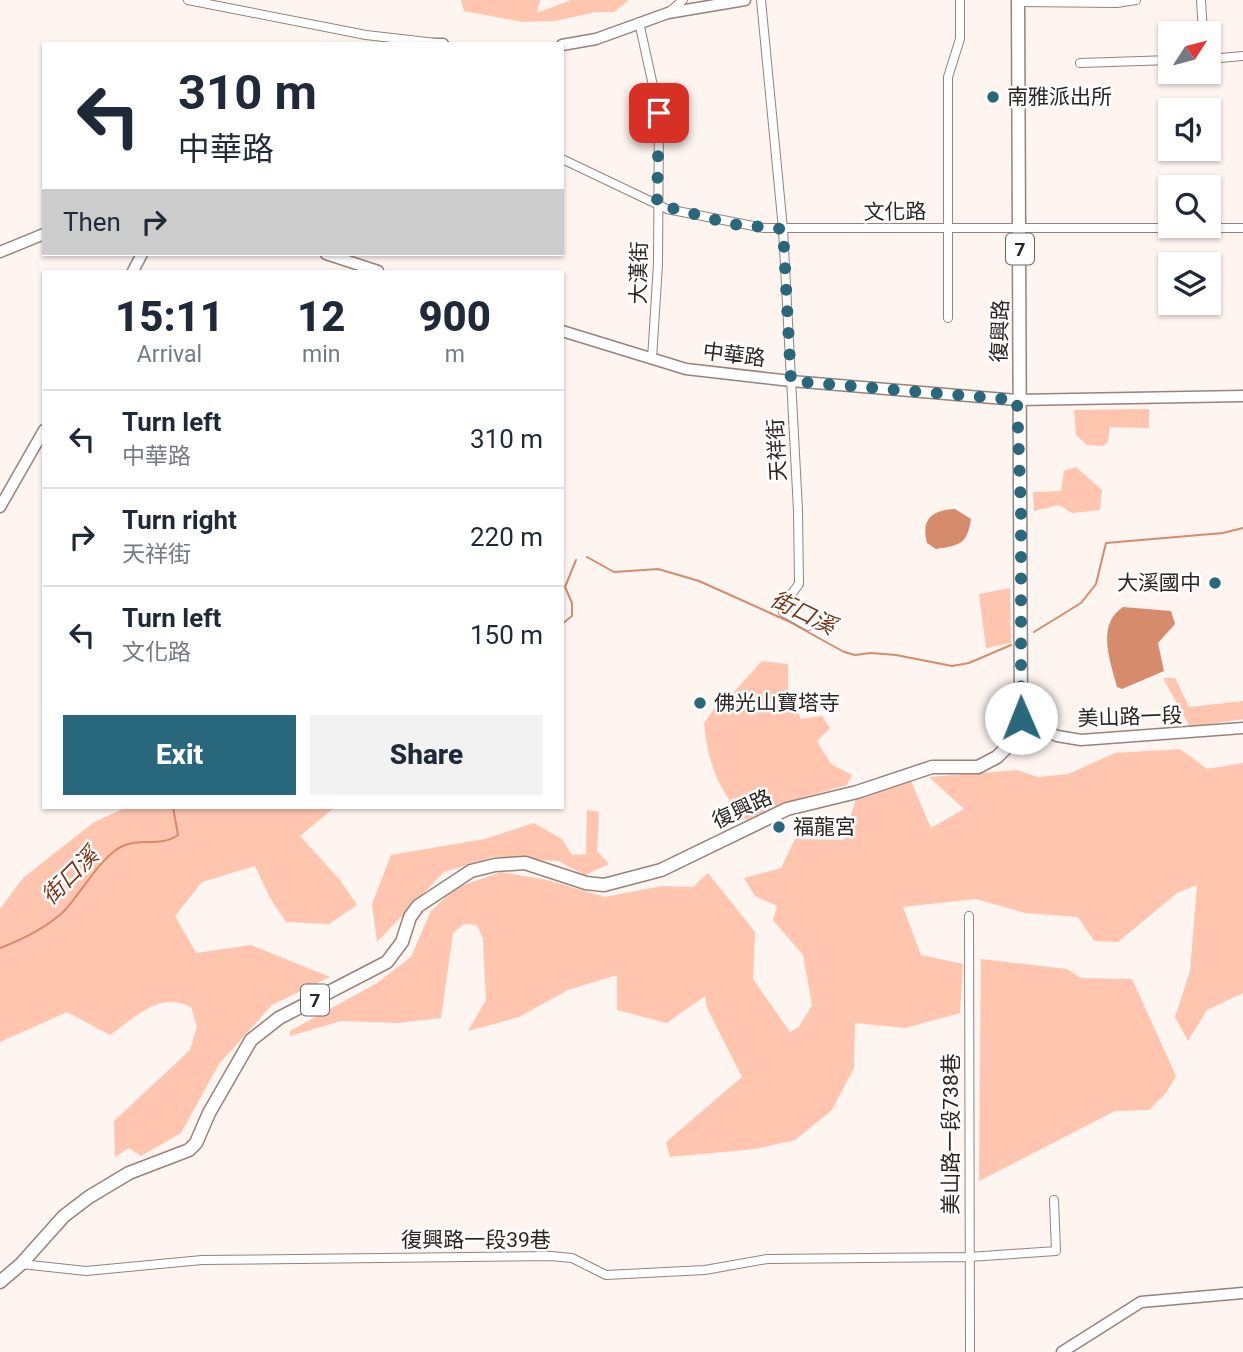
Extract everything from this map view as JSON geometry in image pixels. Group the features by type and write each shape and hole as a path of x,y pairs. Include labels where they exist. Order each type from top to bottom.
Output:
{"main road":[{"name":"復興路","path":"21,1264 64,1216 89,1197 129,1173 189,1150 196,1143 209,1113 251,1040 279,1018 387,961 402,942 410,917 418,906 450,882 471,871 495,865 525,863 586,883 604,885 661,870 787,809 857,792 932,767 978,767 997,757 1012,742 1021,718 1021,512 1017,400 1018,1"},
{"name":"7","path":"0,1282 21,1264"}],"street":[{"path":"188,0 366,36 427,42"},
{"path":"668,13 683,0"},
{"path":"564,45 596,39 668,13 745,0"},
{"name":"天祥街","path":"761,0 783,229 799,584 782,607 783,612 808,626"},
{"path":"948,318 948,77 960,39 960,0"},
{"path":"1018,1 1117,3 1136,0"},
{"path":"1201,0 1202,21"},
{"name":"大漢街","path":"639,22 659,113 658,278 652,359"},
{"path":"1222,58 1243,57"},
{"path":"1080,63 1158,60"},
{"name":"文化路","path":"564,160 657,204 731,224 783,229 1243,228"},
{"path":"0,252 42,235"},
{"path":"332,256 375,270"},
{"name":"中華路","path":"564,332 686,369 791,381 1017,400 1243,396"},
{"path":"0,508 42,434"},
{"name":"美山路一段","path":"1021,718 1057,736 1082,740 1243,728"},
{"name":"美山路一段738巷","path":"969,916 970,1352"},
{"name":"復興路一段39巷","path":"21,1264 86,1271 202,1260 551,1256 572,1258 606,1275 705,1270 767,1259 969,1257 1056,1251 1054,1200"},
{"path":"1062,1352 1141,1302 1243,1293"}],"shaded area":[{"path":"461,0 540,0 537,13 571,0 629,0 614,12 596,12 555,21 522,22 464,11"},
{"path":"1149,409 1149,428 1110,427 1108,442 1103,446 1087,445 1076,435 1074,410"},
{"path":"1076,467 1102,490 1100,510 1072,513 1059,505 1034,511 1033,492 1061,491 1064,471"},
{"path":"955,509 971,519 967,534 957,545 936,549 927,543 927,522 940,511"},
{"path":"1010,588 1011,643 986,648 979,594"},
{"path":"1123,607 1171,611 1175,624 1158,643 1164,671 1122,689 1117,687 1111,666 1107,633 1115,614"},
{"path":"762,661 788,664 788,690 801,719 822,716 830,728 817,741 831,764 852,775 847,785 787,802 746,820 728,798 716,776 708,751 704,723 716,706 717,693 733,693"},
{"path":"1163,678 1175,678 1189,707 1243,701 1243,719 1190,727"},
{"path":"1180,749 1207,769 1243,763 1243,993 1207,1010 1188,1041 1175,1017 1190,971 1197,885 1177,893 1118,942 1094,941 1078,917 1025,913 976,899 903,907 921,955 963,964 960,1013 905,1028 855,1023 854,1068 832,1110 795,1140 755,1149 670,1157 666,1142 742,1077 707,1008 705,996 667,1023 617,1010 617,975 568,990 519,1017 468,1031 486,1000 483,939 477,925 464,924 453,933 441,1018 398,1023 341,1021 290,1036 290,1031 377,983 411,957 431,911 456,888 501,872 547,880 605,897 662,886 693,887 708,873 755,932 753,979 790,1032 799,1027 812,1005 803,955 773,920 777,906 755,896 744,878 781,868 795,839 844,840 856,798 911,781 931,828 964,809 929,777 1017,770 1038,777 1068,774 1115,753"},
{"path":"123,809 333,809 300,836 340,880 357,905 329,924 286,922 270,898 255,866 202,882 175,916 196,953 251,945 330,977 272,1005 219,1064 181,1133 141,1156 129,1148 115,1157 114,1121 190,1050 197,1027 191,1007 168,1002 158,1004 110,1035 67,1012 0,1042 0,909 23,878 94,822"},
{"path":"587,810 599,812 597,851 609,864 585,875 558,861 493,857 444,872 377,942 372,904 391,855 485,839 534,823 562,839 572,855 586,854"},
{"path":"981,959 1067,969 1081,978 1132,979 1176,1076 1166,1093 1149,1110 1115,1111 979,1181"}],"waterway":[{"name":"街口溪","path":"1034,632 1081,603 1096,584 1106,543 1223,533 1243,528"},
{"name":"街口溪","path":"587,557 614,572 658,569 699,581 855,655 896,655 952,666 969,663 1011,645"},
{"name":"街口溪","path":"564,622 572,616 572,603 565,587 576,560"},
{"name":"街口溪","path":"0,948 48,924 62,913 99,866 116,850 132,843 165,841 178,835 173,809"}],"place":[{"name":"南雅派出所","path":"993,97"},
{"name":"大溪國中","path":"1215,583"},
{"name":"佛光山寶塔寺","path":"700,703"},
{"name":"福龍宮","path":"779,827"}],"route":[{"path":"659,113 660,176 657,204 667,209 731,224 783,229 791,381 1017,400 1021,482 1021,718"}]}
